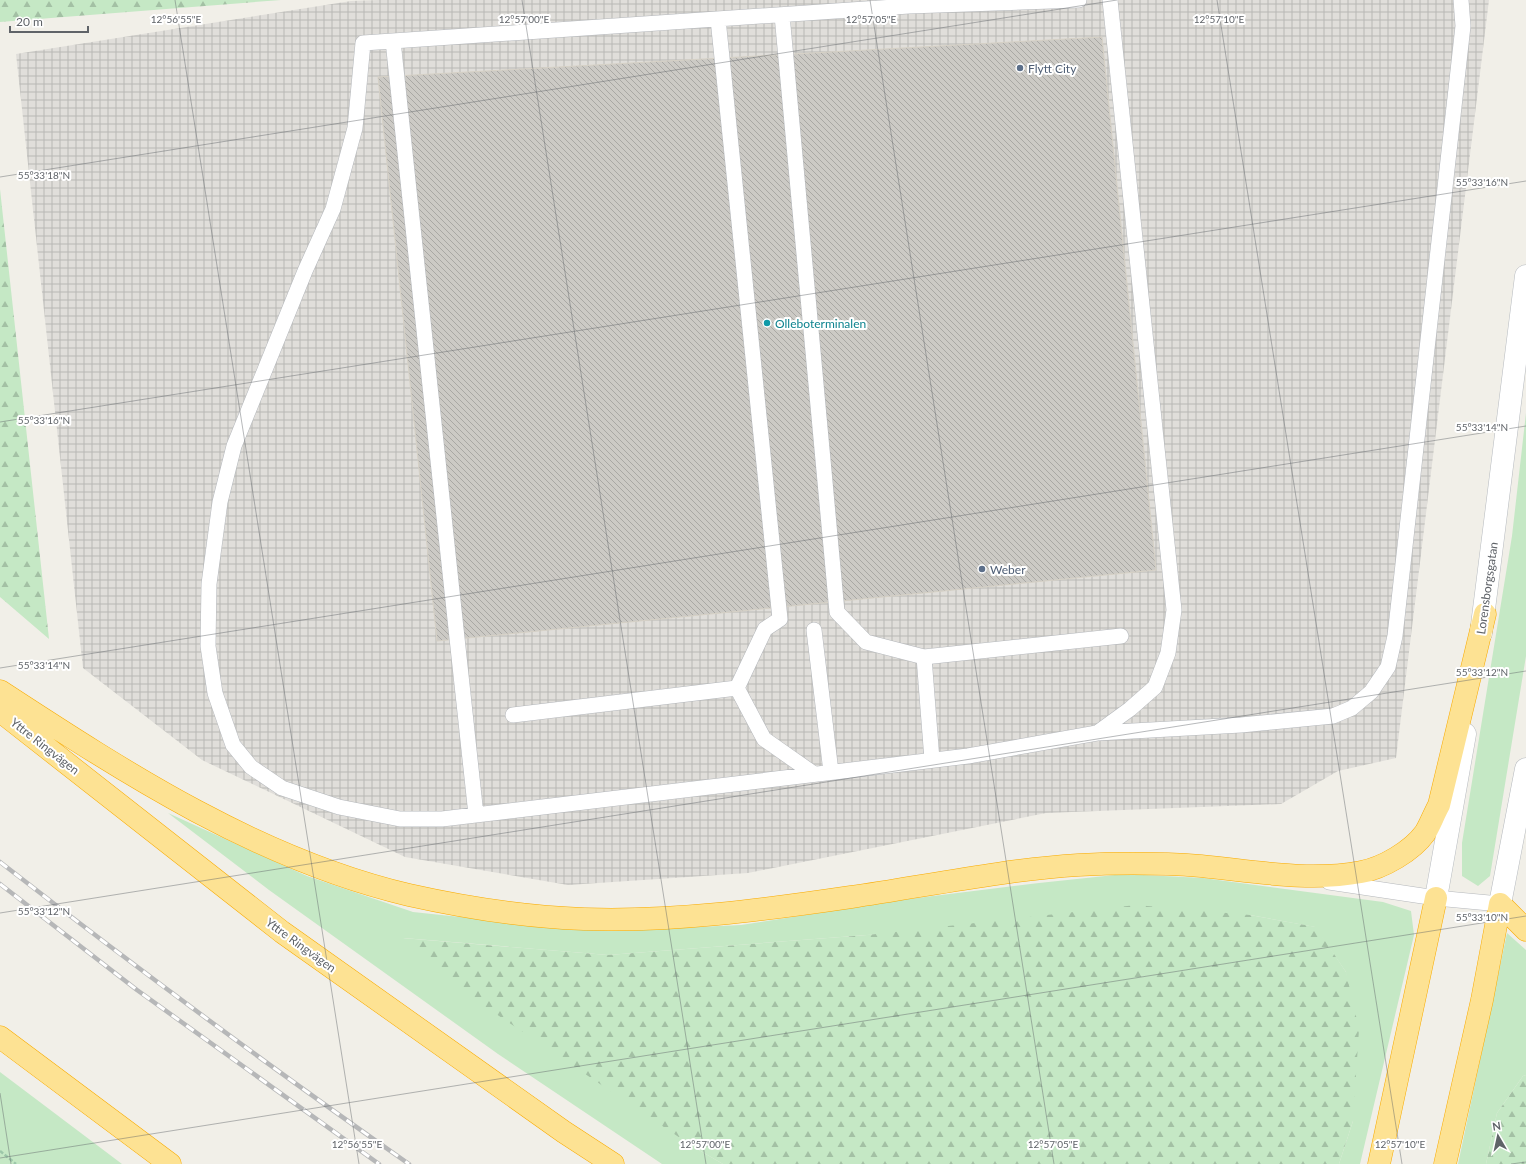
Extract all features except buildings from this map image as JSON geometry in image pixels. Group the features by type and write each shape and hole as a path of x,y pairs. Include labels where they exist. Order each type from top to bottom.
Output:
{"highway":[{"path":"0,691 81,744 171,797 267,847 337,874 405,894 469,908 528,915 577,918 649,918 729,912 811,902 979,877 1075,865 1145,863 1200,866 1273,874 1329,875 1364,872 1396,859 1424,834 1438,805 1484,614"},
{"name":"Yttre Ringvägen","path":"0,711 282,932 564,1132 613,1164"},
{"path":"1380,1164 1436,898"},
{"path":"1500,904 1526,930"},
{"path":"1445,1164 1482,1000 1500,904"},
{"path":"0,1037 170,1164"}],"main road":[{"name":"Lorensborgsgatan","path":"1436,898 1458,779 1484,614 1526,276"},
{"path":"1500,904 1526,769"}],"lane":[{"path":"1079,0 908,3 782,15 363,43 355,128 333,209 302,278 234,446 222,495 209,584 208,646 215,694 233,745 251,767 282,788 339,807 400,819 442,819 968,756 1097,733 1241,725 1333,716 1352,708 1371,692 1388,668 1395,636 1463,26 1461,0"},
{"path":"1097,733 1130,709 1155,687 1168,653 1174,610 1110,0"},
{"path":"782,15 837,612 866,642 924,658 1121,636"},
{"path":"718,19 780,618 765,629 737,688"},
{"path":"393,40 476,815"},
{"path":"814,630 831,772"},
{"path":"924,658 932,760"},
{"path":"513,715 737,688"},
{"path":"737,688 764,739 814,774"},
{"path":"1273,874 1436,898 1500,904"}],"path":[{"path":"0,1151 16,1164"}],"shaded area":[{"path":"1489,0 1396,758 1338,771 1281,804 1046,813 748,873 568,885 405,857 202,760 83,668 16,54 351,1"}],"green space":[{"path":"0,0 281,0 0,22"},
{"path":"0,189 49,639 0,597"},
{"path":"1526,413 1526,656 1490,876 1478,886 1462,876 1462,843 1512,536"},
{"path":"168,813 307,876 413,912 544,926 636,930 741,925 901,900 1124,874 1203,878 1383,902 1411,911 1414,935 1360,1164 1339,1164 1353,1121 1346,972 1315,927 1250,915 867,935 608,955 403,938 692,1146 723,1164 662,1164 498,1054 269,890"},
{"path":"1136,905 1250,915 1316,927 1346,972 1359,1029 1353,1121 1339,1164 723,1164 692,1146 462,991 402,938 608,955 867,935"},
{"path":"1507,933 1526,950 1526,1075 1523,1076 1497,1113 1486,1164 1458,1164"},
{"path":"0,1072 122,1164 0,1164"},
{"path":"1526,1075 1526,1164 1486,1164 1497,1113 1523,1076"}],"railway":[{"path":"0,862 203,1016 305,1091 409,1164"},
{"path":"0,884 137,990 379,1164"}],"place":[{"name":"Flytt City","path":"1020,68"},
{"name":"Olleboterminalen","path":"767,323"},
{"name":"Weber","path":"982,569"}]}
